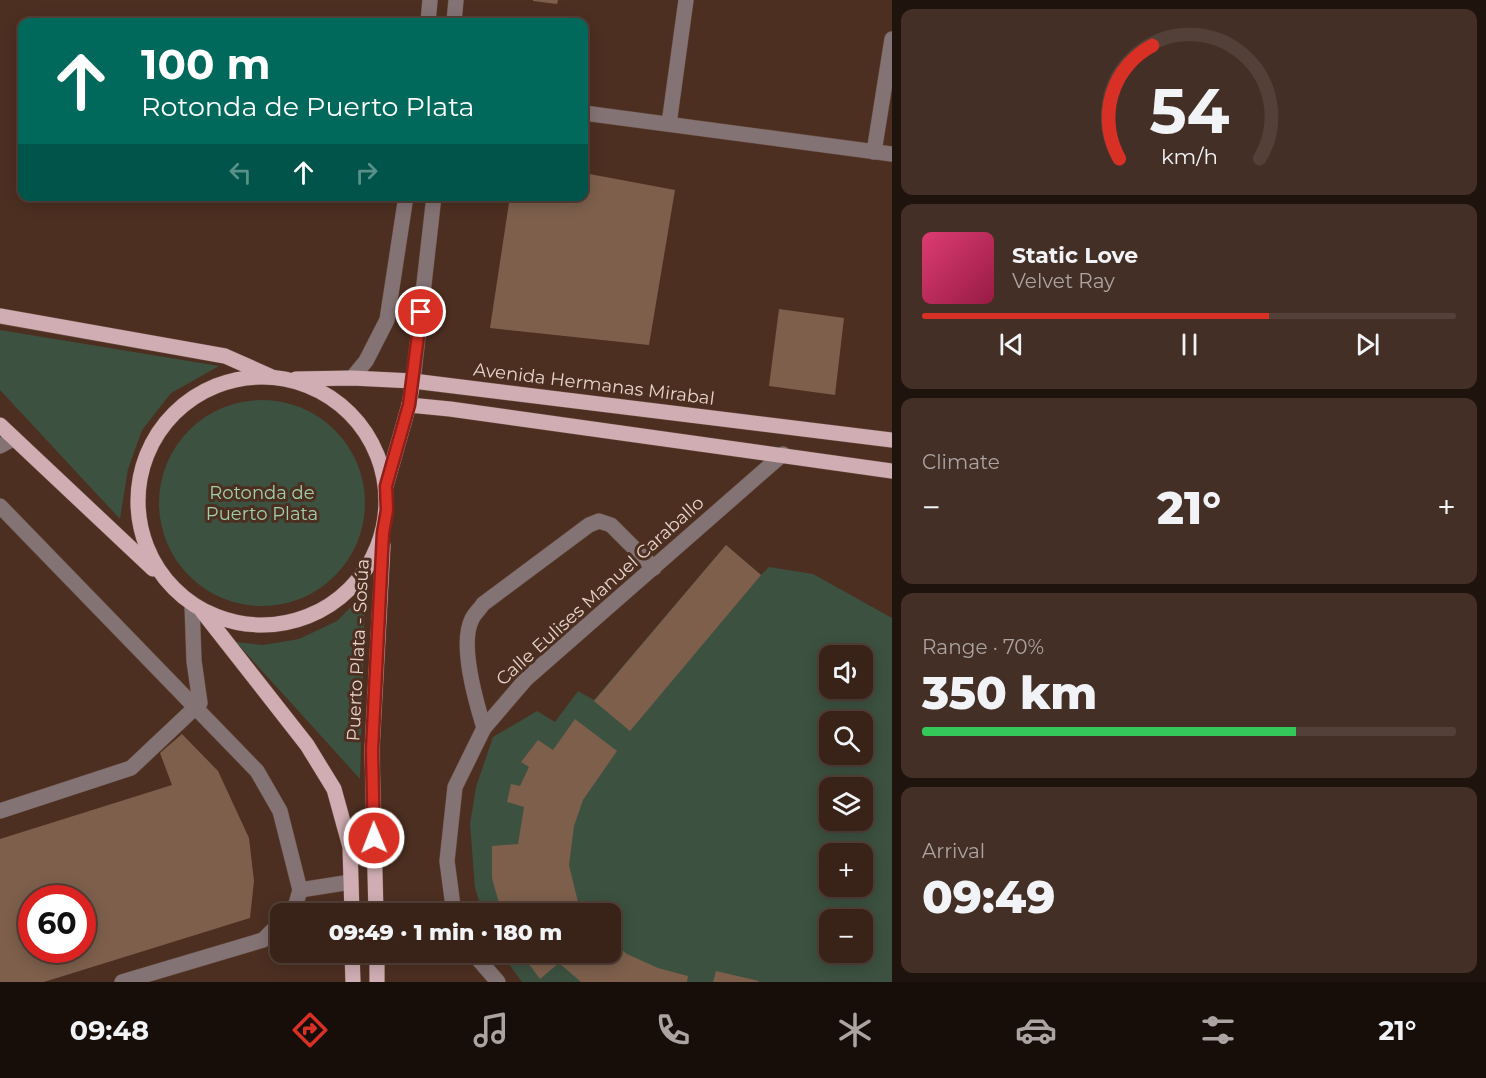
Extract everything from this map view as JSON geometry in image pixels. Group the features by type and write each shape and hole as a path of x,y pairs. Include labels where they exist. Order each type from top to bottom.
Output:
{"main road":[{"path":"0,316 225,356 270,376"},
{"path":"161,577 142,540 136,500 143,460 157,433 162,424 192,397 230,380 270,376 290,379 325,394 355,418 375,450 386,486 387,510 383,533 368,568 344,596 312,616 275,626 237,624 197,608"},
{"name":"Avenida Hermanas Mirabal","path":"290,379 352,378 413,381 892,440"},
{"path":"386,486 409,405 413,381"},
{"path":"409,405 783,454 892,471"},
{"path":"0,425 6,442 197,608 307,745 334,789 350,846 352,903"},
{"name":"Puerto Plata - Sosúa","path":"376,903 372,750 383,533"},
{"path":"352,963 353,982"},
{"path":"377,963 377,982"}],"street":[{"path":"428,18 430,0"},
{"path":"454,18 456,0"},
{"path":"669,124 686,0"},
{"path":"874,152 892,39"},
{"path":"588,113 892,154"},
{"path":"352,378 366,361 387,320 405,201"},
{"path":"413,381 433,201"},
{"name":"Calle Eulises Manuel Caraballo","path":"453,903 447,861 455,787 484,728 526,680 783,454"},
{"path":"0,506 257,771 280,811 300,890 296,903"},
{"path":"484,728 470,680 468,641 471,620 483,604 589,525 599,521 611,525 654,568"},
{"path":"0,811 131,768 200,703 194,661 197,608"},
{"path":"300,890 351,882"},
{"path":"122,982 262,940 270,933"},
{"path":"482,963 498,982"}],"green space":[{"path":"0,330 219,366 171,393 142,430 128,469 120,519 0,390"},
{"name":"Rotonda de Puerto Plata","path":"262,400 292,404 311,412 335,430 353,454 361,473 365,503 361,533 353,552 335,576 311,594 292,602 262,606 232,602 213,594 189,576 171,552 163,533 159,503 163,473 171,454 189,430 213,412 232,404"},
{"path":"726,545 761,575 769,567 813,574 892,618 892,982 522,982 508,963 621,963 621,903 480,903 475,888 470,824 476,787 493,737 537,711 555,722 578,691 594,700"},
{"path":"365,593 360,779 236,642 263,645 299,639 337,621"}],"building":[{"path":"533,0 558,0 557,4"},
{"path":"588,174 675,190 649,345 490,328 509,201 588,201"},
{"path":"779,309 844,318 835,395 769,386"},
{"path":"726,545 761,575 630,731 594,701"},
{"path":"575,719 617,751 583,800 574,826 569,865 579,903 499,903 492,878 492,846 518,844 524,807 507,802 511,784 520,786 529,767 521,762 538,740 553,750"},
{"path":"182,734 218,771 249,838 254,881 250,918 44,982 0,982 0,839 172,785 160,753"},
{"path":"621,949 658,968 688,976 687,982 581,982 559,963 621,963"},
{"path":"528,963 559,963 540,979"},
{"path":"716,971 759,981 713,982"}],"route":[{"path":"374,838 372,750 383,533 387,510 386,486 409,405 421,312"}]}
